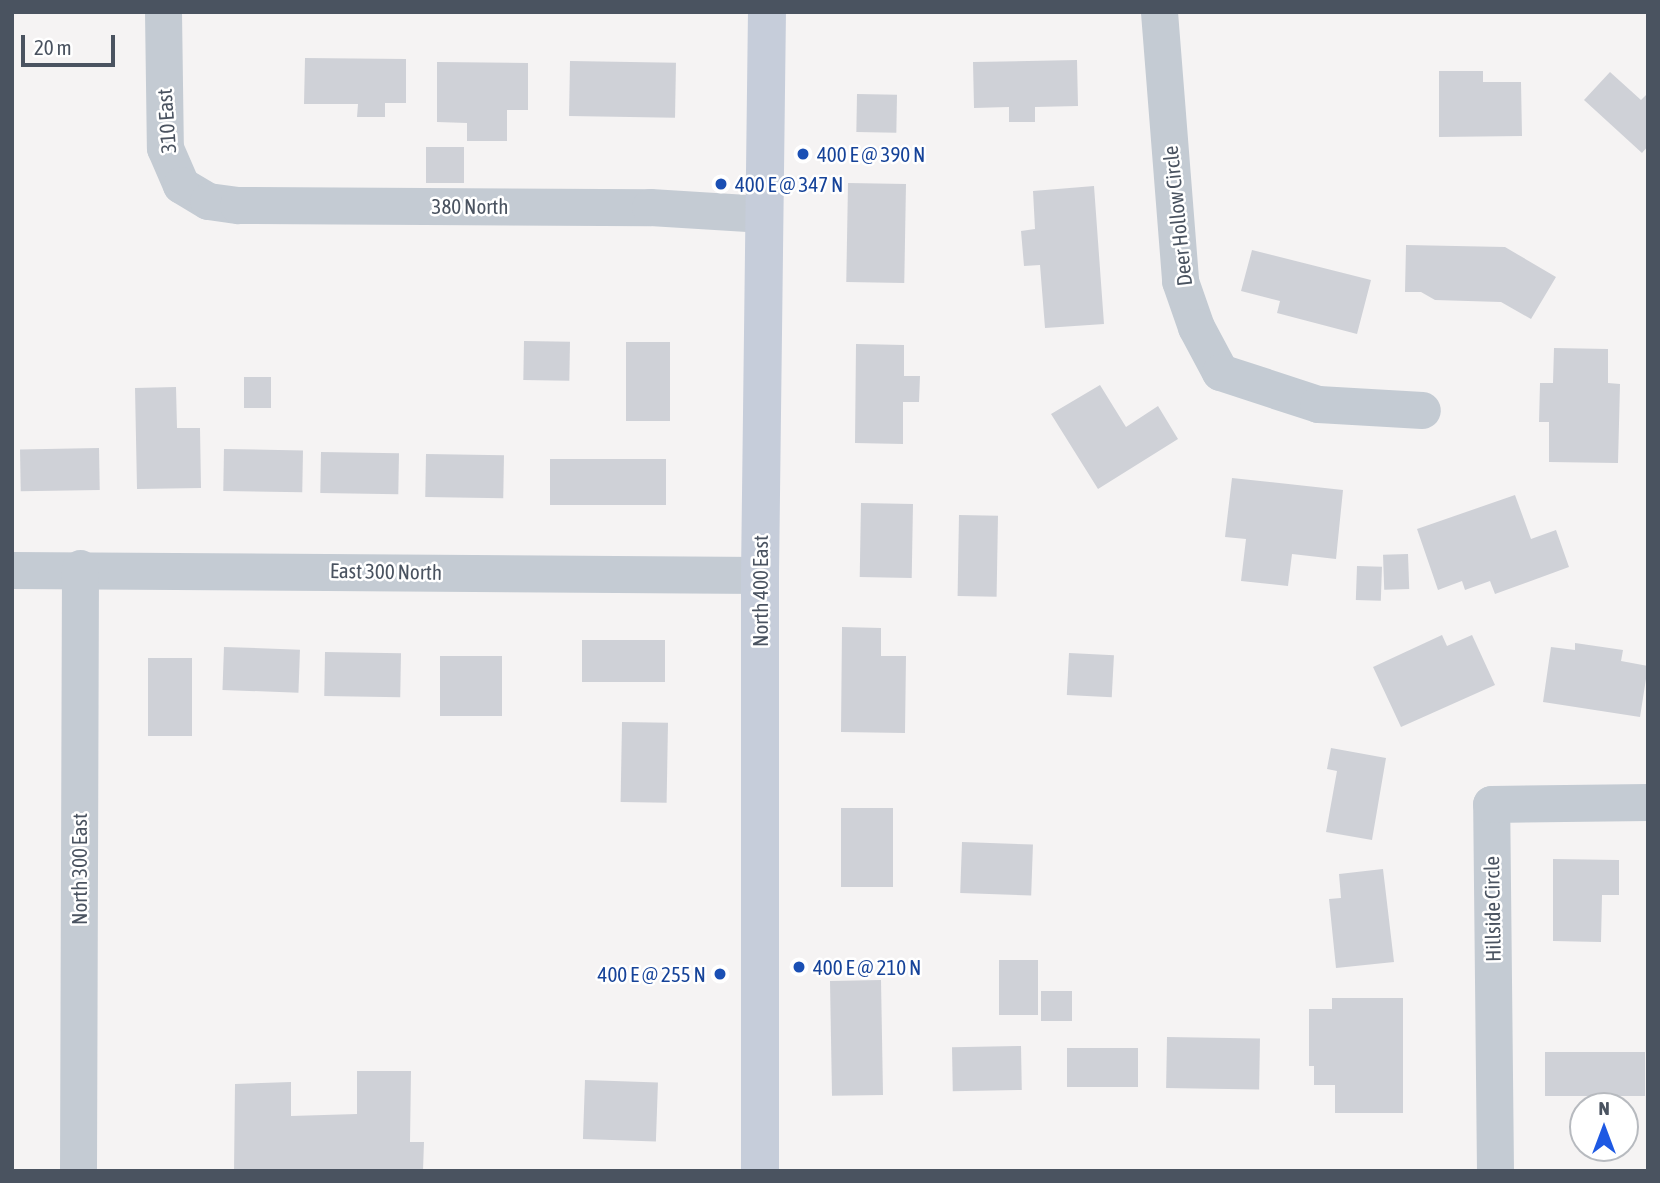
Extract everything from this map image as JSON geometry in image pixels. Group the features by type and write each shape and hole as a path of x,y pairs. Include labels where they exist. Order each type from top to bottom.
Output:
{"street":[{"name":"310 East","path":"163,12 164,135 168,161 181,185"},
{"name":"North 400 East","path":"760,1171 760,575 767,12"},
{"name":"Deer Hollow Circle","path":"1158,12 1180,281 1220,372 1318,404 1422,410"},
{"name":"380 North","path":"181,185 208,201 238,205 650,207 764,214"},
{"name":"East 300 North","path":"12,570 80,568 760,575"},
{"name":"North 300 East","path":"78,1171 80,568"},
{"name":"Hillside Circle","path":"1495,1171 1491,804 1648,802"}],"building":[{"path":"305,58 406,59 406,103 385,103 385,117 357,117 358,104 304,104"},
{"path":"1077,60 1078,106 1035,107 1035,122 1009,122 1009,107 974,108 973,62"},
{"path":"570,61 676,63 675,118 569,116"},
{"path":"437,62 528,63 528,110 507,110 507,141 467,141 467,123 437,122"},
{"path":"1439,71 1483,71 1483,82 1521,82 1522,136 1439,137"},
{"path":"1610,72 1641,100 1648,93 1648,146 1642,153 1584,100"},
{"path":"857,94 897,95 896,133 856,132"},
{"path":"426,147 464,147 464,183 426,183"},
{"path":"848,183 906,184 904,283 846,282"},
{"path":"1094,186 1104,324 1045,328 1040,265 1024,266 1021,231 1035,229 1033,191"},
{"path":"1406,245 1505,247 1556,277 1531,319 1501,302 1435,300 1421,292 1405,292"},
{"path":"1252,250 1371,280 1357,334 1277,313 1280,301 1241,291"},
{"path":"524,341 570,342 569,381 523,380"},
{"path":"626,342 670,342 670,421 626,421"},
{"path":"856,344 904,345 904,376 920,376 919,402 903,402 903,444 855,443"},
{"path":"1554,348 1608,349 1608,383 1620,384 1618,463 1549,462 1549,422 1539,422 1540,383 1553,383"},
{"path":"244,377 271,377 271,408 244,408"},
{"path":"1100,385 1126,427 1158,406 1178,439 1098,489 1051,414"},
{"path":"176,387 177,428 200,428 201,488 137,489 135,388"},
{"path":"99,448 100,490 21,491 20,449"},
{"path":"224,449 303,450 302,492 223,491"},
{"path":"321,452 399,453 398,494 320,493"},
{"path":"426,454 504,455 503,498 425,497"},
{"path":"550,459 666,459 666,505 550,505"},
{"path":"1232,478 1343,490 1336,559 1292,554 1288,586 1241,581 1246,539 1225,537"},
{"path":"1515,495 1531,539 1556,530 1569,567 1495,594 1490,581 1465,590 1462,581 1438,590 1417,529"},
{"path":"861,503 913,504 912,578 860,577"},
{"path":"959,515 998,516 997,597 958,596"},
{"path":"1408,554 1409,589 1384,590 1383,555"},
{"path":"1357,566 1382,567 1381,601 1356,600"},
{"path":"842,627 881,628 881,656 906,656 905,733 841,732"},
{"path":"1442,635 1447,646 1472,635 1495,685 1401,727 1373,667"},
{"path":"582,640 665,640 665,682 582,682"},
{"path":"1575,643 1623,650 1621,661 1648,666 1640,717 1543,702 1551,647 1575,650"},
{"path":"224,647 300,650 298,693 222,690"},
{"path":"325,652 401,653 400,697 324,696"},
{"path":"1069,653 1114,655 1112,697 1067,695"},
{"path":"440,656 502,656 502,716 440,716"},
{"path":"148,658 192,658 192,736 148,736"},
{"path":"622,722 668,723 667,803 621,802"},
{"path":"1331,748 1386,758 1372,840 1326,832 1337,771 1327,769"},
{"path":"841,808 893,808 893,887 841,887"},
{"path":"962,842 1033,844 1031,895 960,893"},
{"path":"1553,859 1619,860 1619,895 1602,895 1601,942 1553,941"},
{"path":"1383,869 1394,962 1336,968 1329,899 1341,898 1339,874"},
{"path":"999,960 1038,960 1038,1015 999,1015"},
{"path":"881,980 883,1095 832,1096 830,981"},
{"path":"1041,991 1072,991 1072,1021 1041,1021"},
{"path":"1332,998 1403,998 1403,1113 1335,1113 1335,1085 1314,1085 1314,1066 1309,1066 1309,1009 1332,1009"},
{"path":"1167,1037 1260,1039 1259,1090 1166,1088"},
{"path":"1021,1046 1022,1090 953,1091 952,1047"},
{"path":"1067,1048 1138,1048 1138,1087 1067,1087"},
{"path":"1545,1052 1645,1052 1645,1096 1639,1096 1639,1092 1569,1092 1569,1096 1545,1096"},
{"path":"357,1071 411,1071 410,1142 424,1142 423,1171 234,1171 235,1084 291,1082 291,1116 357,1114"},
{"path":"585,1080 658,1083 656,1142 583,1139"}],"place":[{"name":"400 E @ 390 N","path":"803,154"},
{"name":"400 E @ 347 N","path":"721,184"},
{"name":"400 E @ 210 N","path":"799,967"},
{"name":"400 E @ 255 N","path":"720,974"}]}
